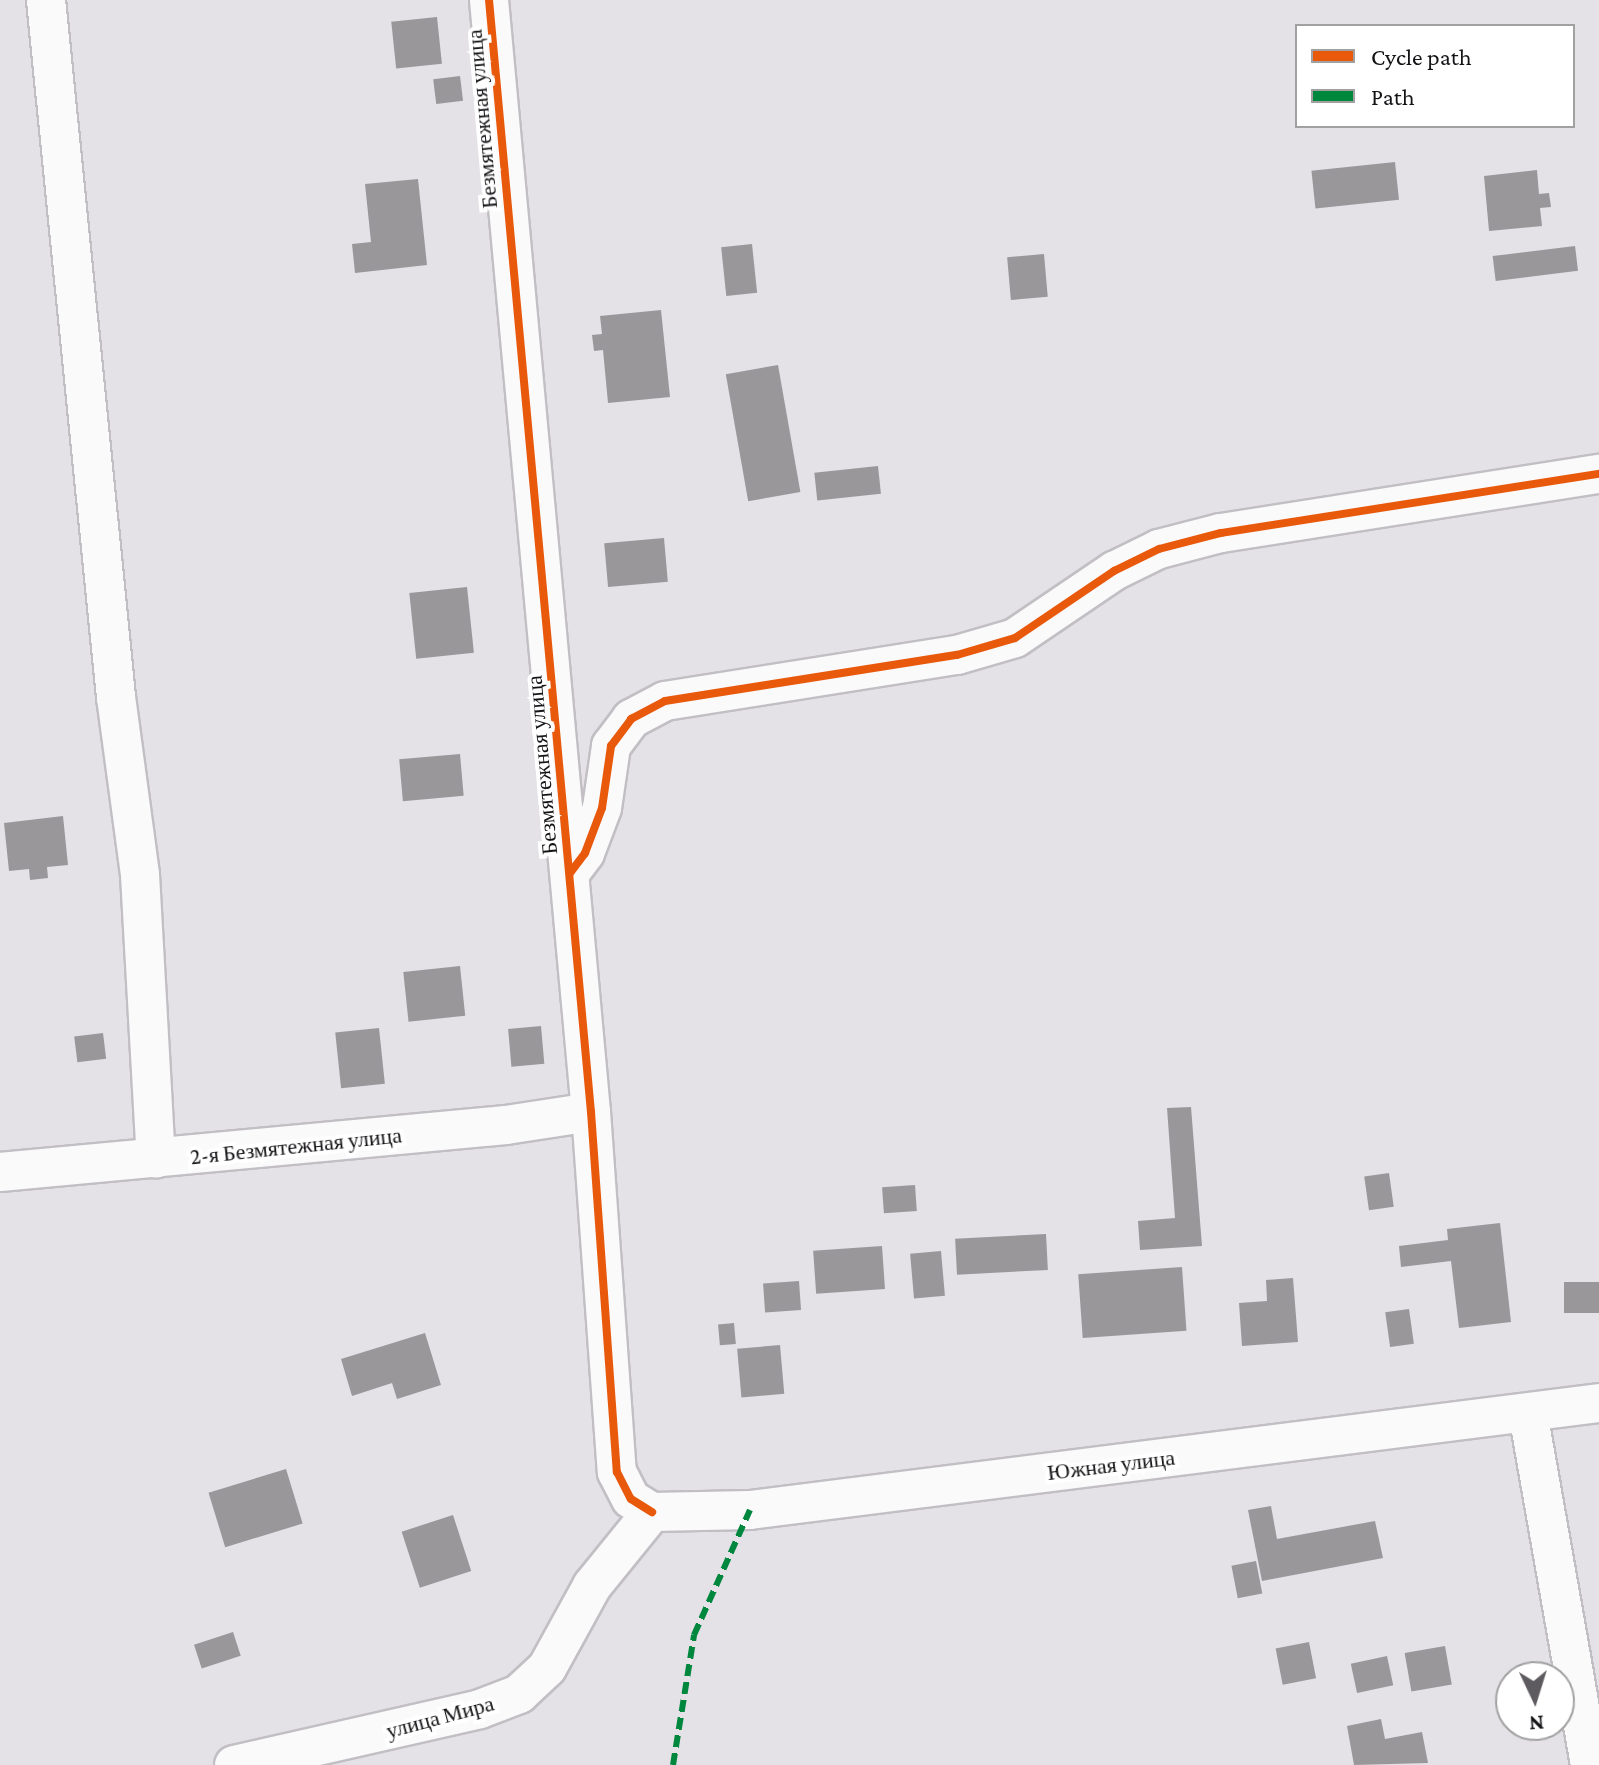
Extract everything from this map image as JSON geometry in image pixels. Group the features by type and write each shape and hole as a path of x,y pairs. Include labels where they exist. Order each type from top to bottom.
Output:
{"street":[{"path":"46,0 116,697 140,875 156,1159"},
{"name":"Безмятежная улица","path":"489,0 591,1112 617,1472 631,1499 652,1512"},
{"path":"570,873 585,853 602,808 611,746 631,719 665,701 957,655 1015,638 1114,571 1159,549 1221,533 1599,474"},
{"name":"2-я Безмятежная улица","path":"0,1172 156,1159 591,1112"},
{"name":"Южная улица","path":"652,1512 695,1514 1599,1403"},
{"path":"1528,1413 1590,1765"},
{"name":"улица Мира","path":"234,1765 480,1709 519,1694 547,1668 592,1586 652,1512"}],"building":[{"path":"437,17 442,64 396,69 391,22"},
{"path":"460,76 463,101 436,104 433,79"},
{"path":"1395,162 1399,200 1315,209 1311,171"},
{"path":"1537,170 1539,194 1549,193 1551,207 1540,208 1542,226 1489,231 1484,176"},
{"path":"418,179 427,265 355,273 352,244 371,242 365,184"},
{"path":"752,244 757,293 726,296 721,247"},
{"path":"1575,246 1578,271 1496,281 1493,256"},
{"path":"1044,254 1048,297 1011,300 1007,257"},
{"path":"661,310 670,397 608,403 603,350 594,351 592,335 602,334 600,316"},
{"path":"778,365 800,492 748,501 726,374"},
{"path":"878,466 881,494 817,501 814,473"},
{"path":"664,538 668,582 608,587 604,543"},
{"path":"467,587 474,653 416,659 409,593"},
{"path":"460,754 464,796 403,801 399,759"},
{"path":"63,816 68,865 47,867 48,878 30,880 29,869 9,871 4,823"},
{"path":"460,966 465,1016 409,1022 403,972"},
{"path":"541,1026 544,1064 511,1067 508,1029"},
{"path":"379,1028 385,1084 341,1088 335,1033"},
{"path":"103,1033 106,1059 77,1062 74,1037"},
{"path":"1191,1107 1202,1246 1140,1250 1138,1221 1175,1218 1167,1108"},
{"path":"1389,1173 1394,1207 1369,1210 1364,1176"},
{"path":"915,1185 917,1211 884,1213 882,1187"},
{"path":"1500,1223 1511,1322 1459,1328 1451,1261 1401,1267 1399,1246 1448,1240 1447,1229"},
{"path":"1046,1234 1048,1270 957,1275 955,1239"},
{"path":"882,1246 885,1289 816,1294 813,1251"},
{"path":"941,1251 945,1296 914,1299 910,1254"},
{"path":"1182,1267 1186,1331 1083,1338 1078,1274"},
{"path":"1293,1278 1298,1342 1242,1346 1239,1303 1267,1301 1266,1280"},
{"path":"799,1281 801,1310 765,1312 763,1284"},
{"path":"1564,1282 1599,1282 1599,1313 1564,1313"},
{"path":"1409,1309 1414,1344 1390,1347 1385,1312"},
{"path":"734,1323 736,1344 720,1345 718,1324"},
{"path":"425,1333 441,1385 397,1399 392,1383 352,1396 341,1359"},
{"path":"780,1345 784,1394 741,1398 737,1349"},
{"path":"286,1469 303,1524 225,1547 209,1493"},
{"path":"1271,1506 1277,1539 1375,1521 1383,1558 1262,1581 1248,1510"},
{"path":"453,1515 471,1571 420,1588 402,1532"},
{"path":"1256,1561 1262,1593 1238,1598 1231,1566"},
{"path":"233,1632 241,1656 202,1668 194,1645"},
{"path":"1309,1642 1316,1678 1283,1685 1276,1648"},
{"path":"1445,1646 1452,1684 1411,1692 1405,1653"},
{"path":"1387,1656 1393,1685 1357,1693 1351,1664"},
{"path":"1381,1719 1385,1739 1422,1732 1428,1763 1354,1765 1347,1726"}],"marked path":[{"path":"673,1765 694,1635 750,1510"}],"cycle path":[{"path":"489,0 591,1112 617,1472 631,1499 652,1512"},
{"path":"570,873 585,853 602,808 611,746 631,719 665,701 957,655 1015,638 1114,571 1159,549 1221,533 1599,474"}]}
